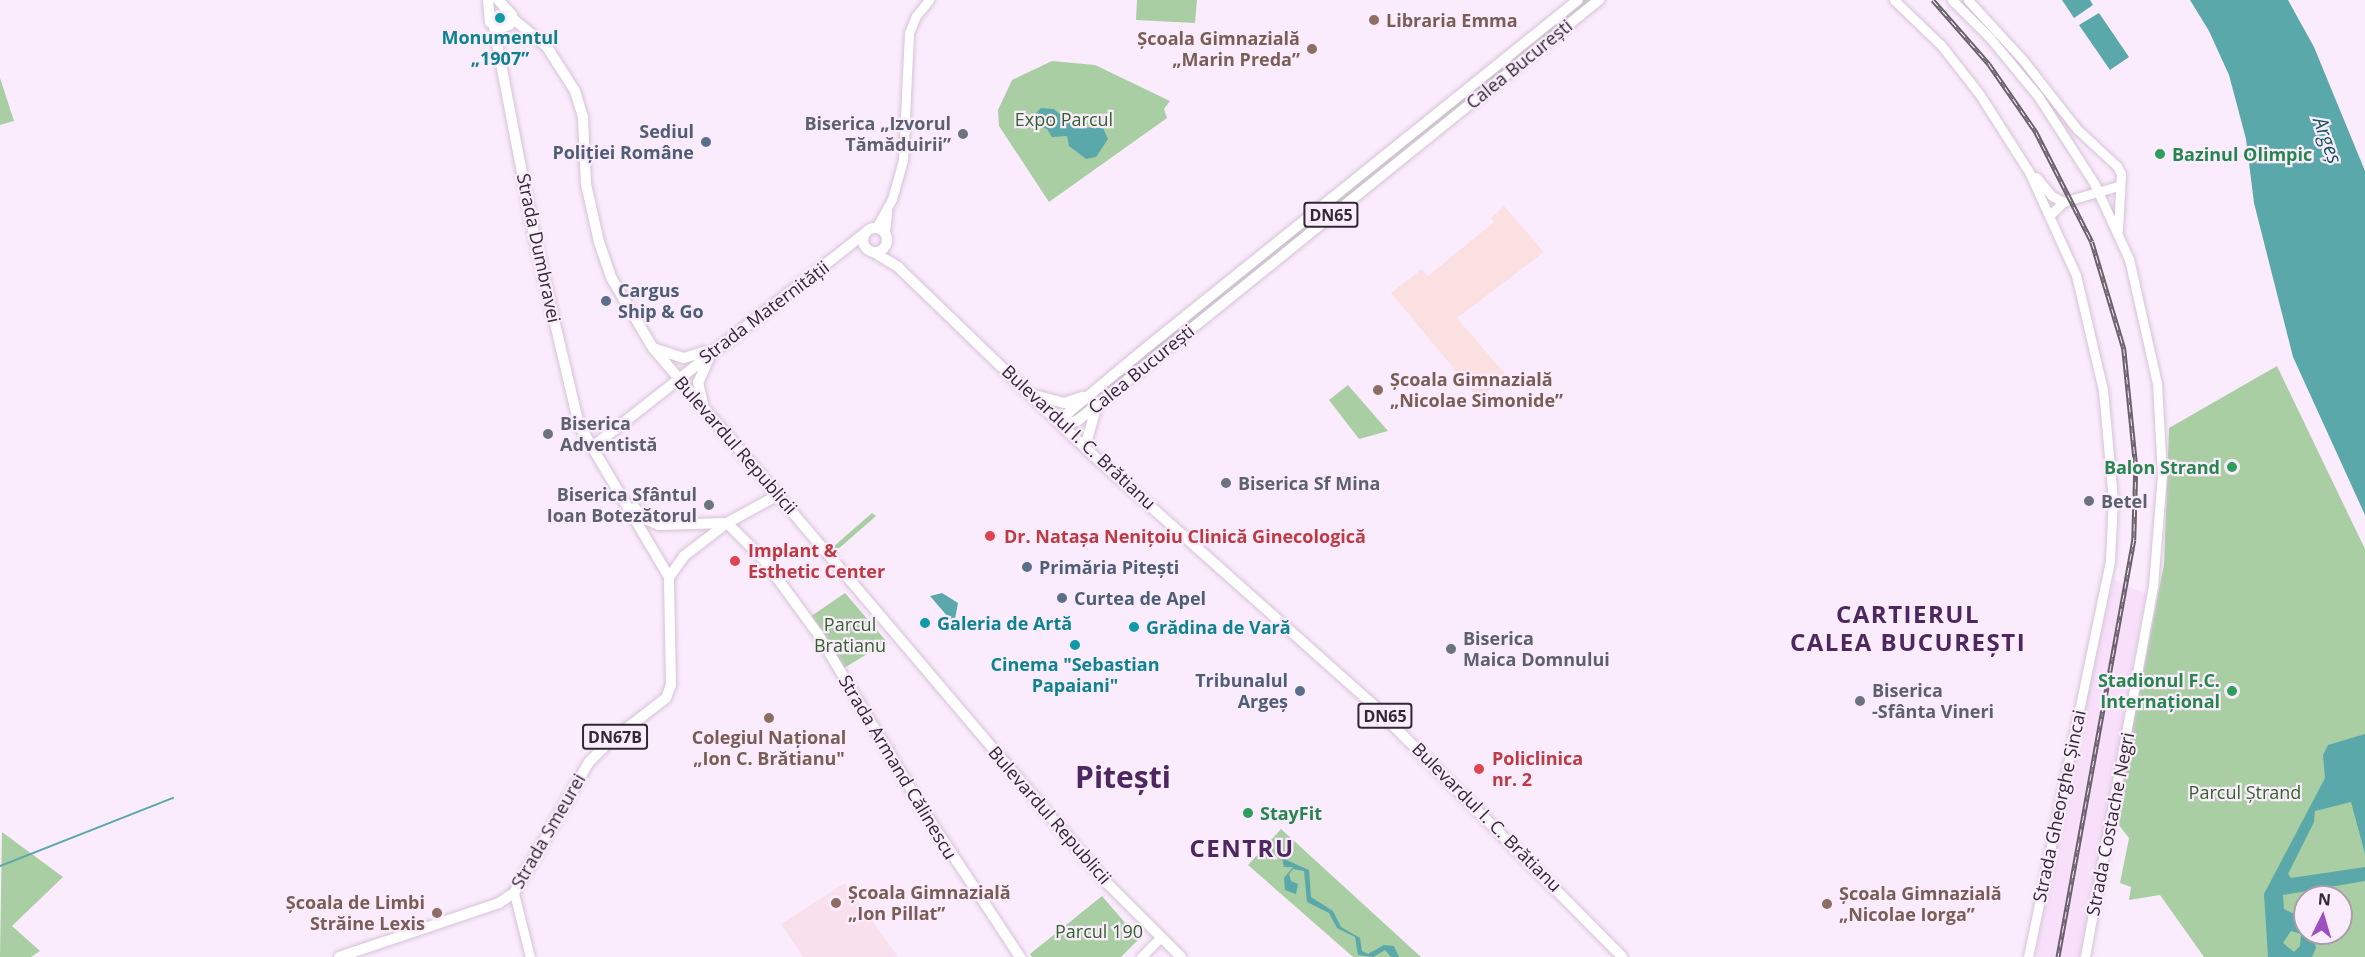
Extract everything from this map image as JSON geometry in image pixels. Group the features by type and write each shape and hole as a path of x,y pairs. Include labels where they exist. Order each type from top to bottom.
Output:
{"main road":[{"name":"Strada Dumbravei","path":"488,0 533,230 579,425 601,462"},
{"path":"872,252 863,241 865,233 881,230 905,147 907,43 916,16 929,0"},
{"name":"Calea București","path":"1062,425 1069,412 1089,395 1578,0"},
{"name":"Calea București","path":"1062,425 1077,421 1599,0"},
{"name":"Strada Gheorghe Șincai","path":"1894,0 1941,45 1980,95 2029,172 2076,275 2094,340 2108,432 2112,521 2105,587 2028,957"},
{"name":"Strada Costache Negri","path":"1952,0 2003,52 2048,109 2094,183 2096,192 2118,230 2152,347 2161,418 2162,474 2150,608 2085,957"},
{"name":"Strada Costache Negri","path":"1968,0 2023,60 2082,133 2116,166 2121,174 2118,186 2118,230"},
{"path":"490,13 501,3"},
{"name":"Bulevardul Republicii","path":"501,3 512,18 547,47 575,91 583,118 586,184 599,242 612,279 653,348 1107,883 1181,957"},
{"path":"495,27 506,27 512,18"},
{"name":"Strada Costache Negri","path":"2048,109 2082,133"},
{"path":"2029,172 2052,196 2063,202"},
{"path":"2050,215 2063,202 2118,186"},
{"name":"Bulevardul I. C. Brătianu","path":"881,230 898,267"},
{"name":"Strada Maternității","path":"591,448 677,377 851,247 865,233"},
{"path":"851,247 872,252 887,245"},
{"name":"Bulevardul I. C. Brătianu","path":"872,252 898,267 1085,447 1388,719 1622,957"},
{"path":"653,348 684,358 715,348"},
{"path":"704,407 698,383 715,348"},
{"path":"1029,392 1055,403 1089,395"},
{"path":"1085,447 1090,420 1098,403"},
{"name":"Strada Smeurei","path":"339,957 499,903 514,892 589,762 669,692 673,643 669,577 601,462"},
{"path":"617,486 651,523 727,523"},
{"path":"669,577 679,560 727,523 778,495"},
{"name":"Strada Armand Călinescu","path":"727,523 764,560 818,634 925,813 1020,957"},
{"path":"514,892 530,957"},
{"path":"1141,957 1161,937"}],"shaded area":[{"path":"1504,206 1544,252 1457,318 1506,375 1479,399 1391,293 1422,269 1428,276 1494,222 1491,218"},
{"path":"2114,579 2146,594 2080,957 2035,957 2080,723"},
{"name":"Școala Gimnazială „Ion Pillat”","path":"845,883 898,957 803,957 781,924"}],"green space":[{"path":"1137,0 1197,0 1195,23 1136,20"},
{"path":"1578,0 1599,0 1098,403 1062,425 1069,412"},
{"name":"Expo Parcul","path":"1052,61 1095,65 1170,101 1164,109 1167,118 1049,202 999,126 998,110 1012,80"},
{"path":"0,78 14,121 0,125"},
{"name":"Parcul Ștrand","path":"2277,366 2365,549 2365,957 2204,957 2160,895 2129,900 2131,887 2120,883 2129,838 2118,824 2130,739 2164,564 2169,428"},
{"path":"1348,385 1388,431 1359,439 1329,400"},
{"path":"872,513 876,516 836,551 833,547"},
{"name":"Parcul Bratianu","path":"845,593 887,642 844,668 810,617"},
{"path":"1281,829 1421,957 1353,957 1248,865"},
{"path":"2,832 63,877 12,926 40,951 31,957 0,957"},
{"name":"Parcul 190","path":"1102,896 1139,939 1121,957 1032,957 1030,954"}],"water":[{"path":"2062,0 2090,0 2093,5 2074,18"},
{"name":"Argeș","path":"2190,0 2288,0 2314,47 2365,171 2365,515 2293,357 2254,203 2246,139 2229,75 2209,31"},
{"path":"2099,13 2129,57 2110,70 2079,25"},
{"path":"1041,108 1054,109 1074,127 1103,128 1108,139 1096,157 1086,159 1069,146 1067,136 1052,137 1047,129 1036,125 1034,115"},
{"path":"942,593 958,603 954,624 930,596"},
{"path":"2365,734 2365,854 2351,802 2315,811 2314,822 2288,874 2291,878 2365,867 2365,881 2342,885 2293,885 2293,893 2283,895 2284,909 2293,914 2293,932 2291,931 2283,943 2294,952 2300,945 2315,945 2316,948 2312,957 2268,957 2264,894 2325,778 2323,755 2328,745"},
{"path":"1282,858 1309,870 1311,897 1333,911 1341,927 1360,938 1362,951 1368,954 1384,945 1394,946 1399,957 1391,957 1385,950 1373,957 1358,955 1355,937 1337,928 1329,913 1307,902 1304,871 1293,869 1289,874 1291,881 1298,884 1296,894 1285,890 1284,878 1293,867 1284,867"}],"waterway":[{"path":"0,866 173,798"}],"railway":[{"path":"1933,0 1989,64 2036,132 2092,242 2124,349 2136,468 2134,540 2058,957"}],"place":[{"name":"Monumentul „1907”","path":"500,18"},
{"name":"Libraria Emma","path":"1374,20"},
{"name":"Școala Gimnazială „Marin Preda”","path":"1312,49"},
{"name":"Biserica „Izvorul Tămăduirii”","path":"963,134"},
{"name":"Sediul Poliției Române","path":"706,142"},
{"name":"Bazinul Olimpic","path":"2160,154"},
{"name":"Cargus Ship & Go","path":"606,301"},
{"name":"Școala Gimnazială „Nicolae Simonide”","path":"1378,390"},
{"name":"Biserica Adventistă","path":"548,434"},
{"name":"Balon Strand","path":"2232,467"},
{"name":"Biserica Sf Mina","path":"1226,483"},
{"name":"Betel","path":"2089,501"},
{"name":"Biserica Sfântul Ioan Botezătorul","path":"709,505"},
{"name":"Dr. Natașa Nenițoiu Clinică Ginecologică","path":"990,536"},
{"name":"Implant & Esthetic Center","path":"735,561"},
{"name":"Primăria Pitești","path":"1027,567"},
{"name":"Curtea de Apel","path":"1062,598"},
{"name":"Galeria de Artă","path":"925,623"},
{"name":"Grădina de Vară","path":"1134,627"},
{"name":"Cinema \"Sebastian Papaiani\"","path":"1075,645"},
{"name":"Biserica Maica Domnului","path":"1451,649"},
{"name":"Tribunalul Argeș","path":"1300,691"},
{"name":"Stadionul F.C. Internațional","path":"2232,691"},
{"name":"Biserica -Sfânta Vineri","path":"1860,701"},
{"name":"Colegiul Național „Ion C. Brătianu\"","path":"769,718"},
{"name":"Policlinica nr. 2","path":"1479,769"},
{"name":"StayFit","path":"1248,813"},
{"name":"Școala Gimnazială „Ion Pillat”","path":"836,903"},
{"name":"Școala Gimnazială „Nicolae Iorga”","path":"1827,904"},
{"name":"Școala de Limbi Străine Lexis","path":"437,913"}],"district":[{"name":"CARTIERUL CALEA BUCUREȘTI","path":"1908,628"},
{"name":"Pitești","path":"1123,777"},
{"name":"CENTRU","path":"1242,848"}]}
